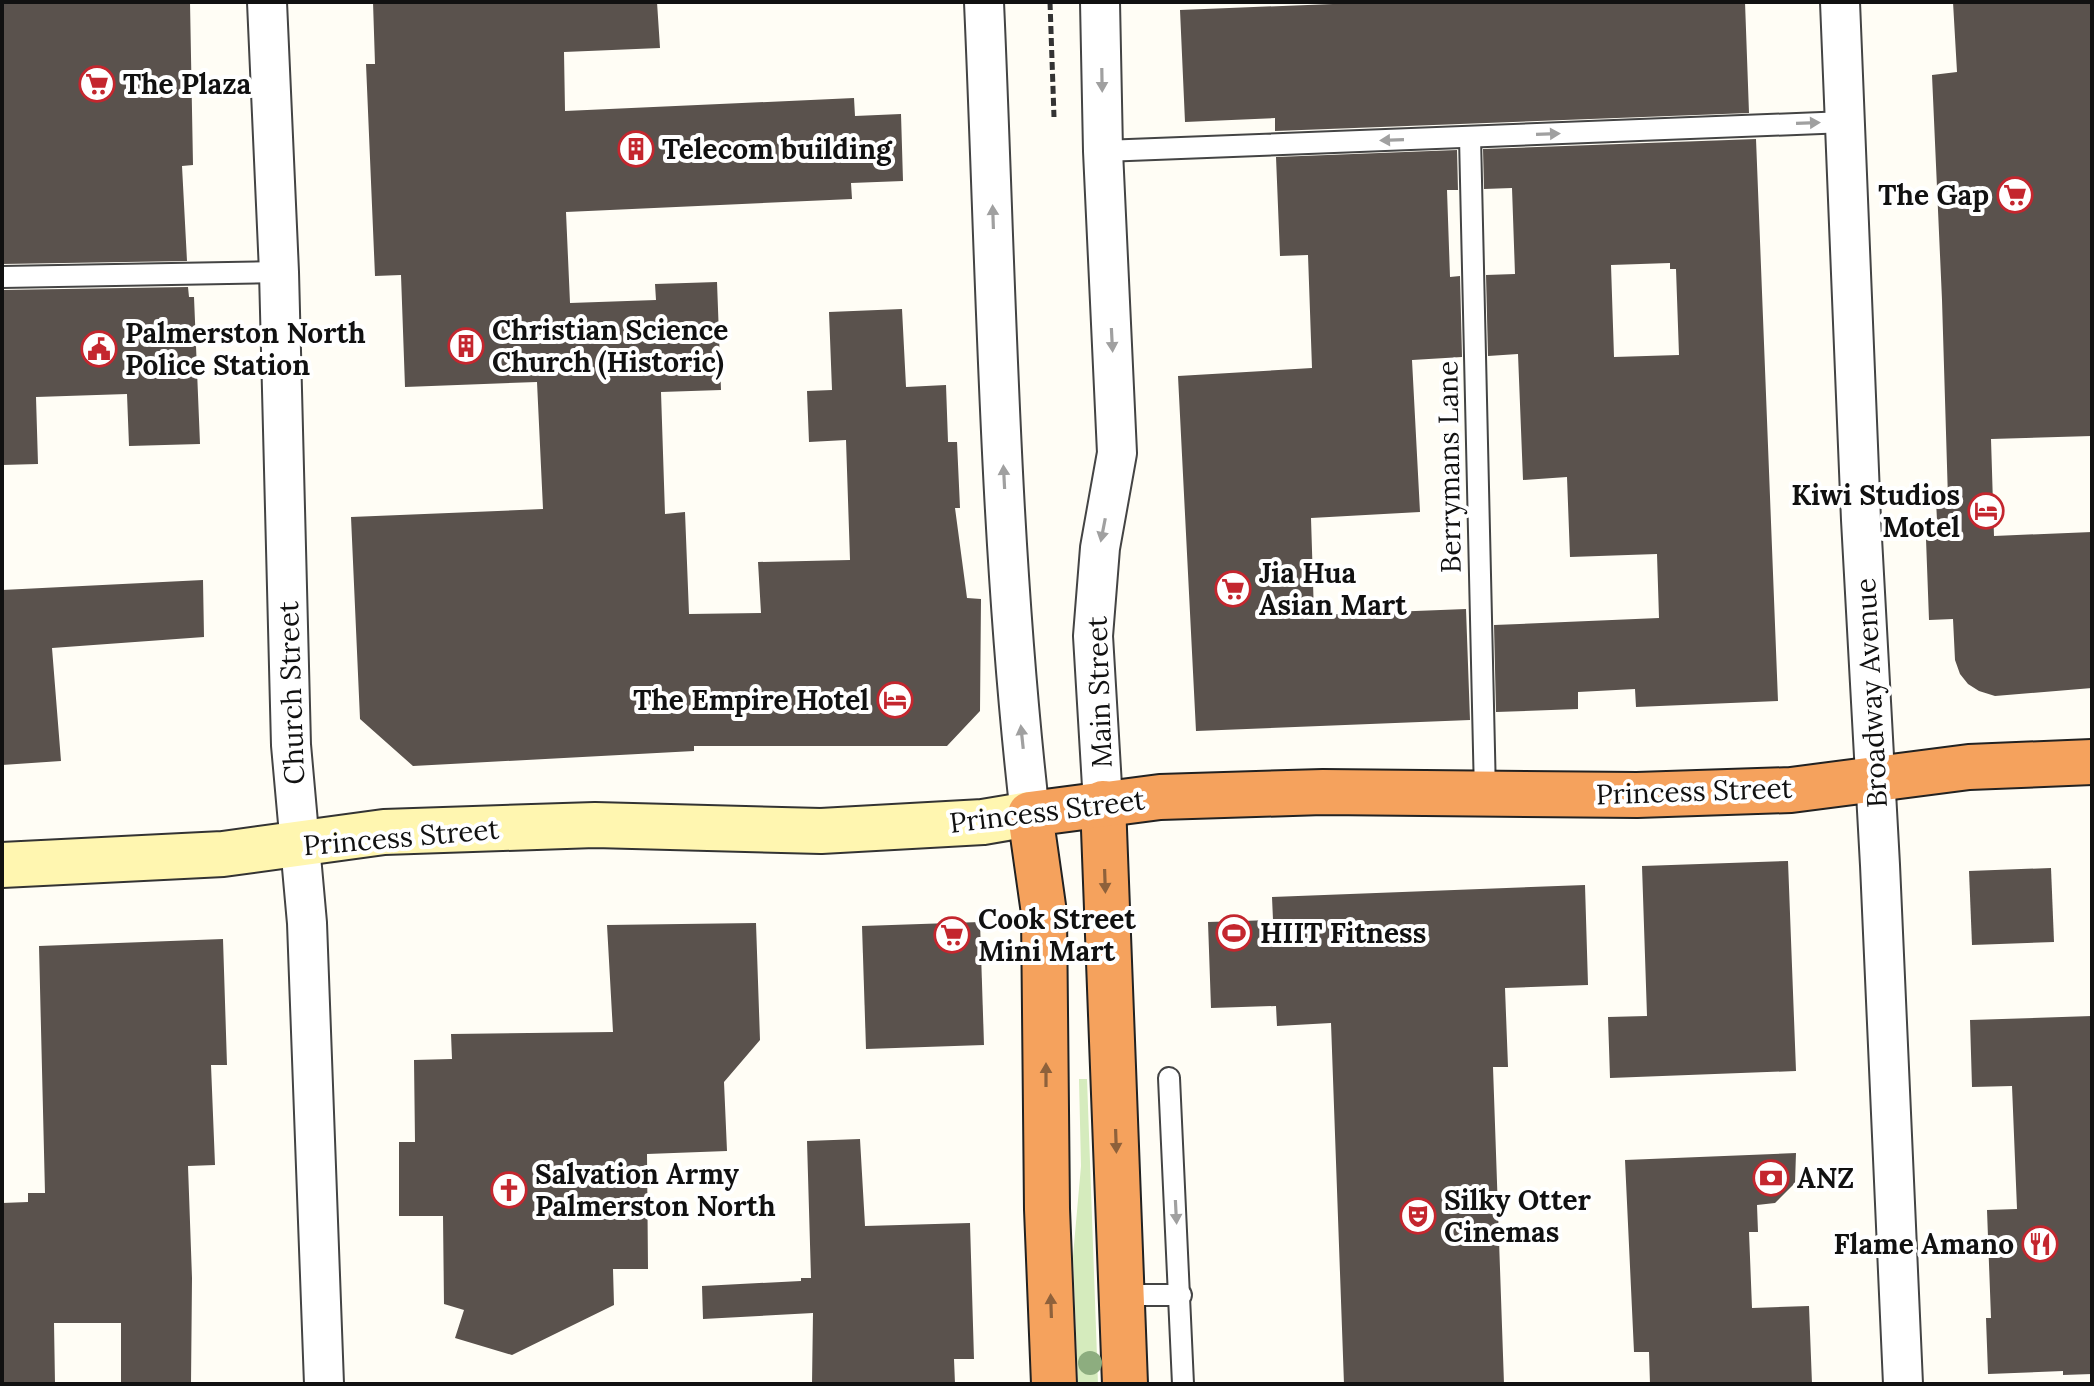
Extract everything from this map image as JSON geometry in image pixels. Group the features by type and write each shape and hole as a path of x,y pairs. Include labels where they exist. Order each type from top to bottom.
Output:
{"highway":[{"name":"Princess Street","path":"1030,814 1160,797 1323,792 1637,795 1791,790 1969,767 2092,762"},
{"name":"Main Street","path":"1103,803 1125,1384"},
{"path":"1030,814 1044,913 1047,1209 1054,1384"}],"main road":[{"name":"Princess Street","path":"2,865 215,854 384,832 595,825 821,831 983,822 1030,814"}],"street":[{"name":"Church Street","path":"267,2 279,272 291,745 307,923 324,1384"},
{"path":"984,2 1005,487 1021,733 1030,814"},
{"name":"Main Street","path":"1100,2 1103,151 1117,453 1100,548 1093,636 1103,803"},
{"name":"Broadway Avenue","path":"1840,2 1903,1384"}],"lane":[{"path":"1103,151 1846,122"},
{"name":"Berrymans Lane","path":"1470,137 1485,794"},
{"path":"2,277 279,272"},
{"path":"1169,1078 1183,1384"},
{"path":"1122,1295 1181,1295"}],"path":[{"path":"1050,2 1054,117"}],"green space":[{"path":"1079,1079 1087,1079 1098,1384 1078,1384 1073,1256 1081,1166"}],"building":[{"name":"The Plaza","path":"2,2 190,2 193,165 182,166 187,261 2,264"},
{"path":"373,2 657,2 660,48 564,52 565,111 854,98 855,116 901,114 903,181 851,183 852,199 566,212 570,303 656,300 655,284 717,282 721,390 661,392 665,514 685,512 689,614 761,613 758,562 850,560 846,440 809,442 807,391 832,390 829,312 902,309 906,387 946,385 948,442 957,442 960,508 955,508 967,598 981,599 980,711 947,746 694,746 694,751 413,766 360,719 351,517 543,509 537,382 405,387 401,275 375,276 366,64 375,64"},
{"path":"1383,2 1745,2 1749,113 1275,131 1275,118 1185,122 1180,10"},
{"path":"1953,2 2092,2 2092,436 1991,439 1994,536 2092,532 2092,688 1995,696 1979,691 1960,674 1955,660 1953,619 1929,620 1926,539 1938,539 1936,501 1948,499 1932,75 1957,72"},
{"path":"1756,139 1778,701 1636,707 1635,689 1578,692 1578,709 1496,712 1494,625 1659,618 1657,554 1570,557 1567,477 1523,480 1518,354 1488,356 1486,275 1515,274 1512,188 1484,189 1483,149","holes":["1670,263 1670,269 1676,269 1679,355 1614,357 1611,265"]},
{"path":"1457,150 1458,190 1447,190 1450,277 1460,276 1462,357 1412,360 1420,512 1311,518 1314,615 1466,609 1470,720 1196,731 1178,376 1312,368 1308,255 1280,256 1276,157"},
{"name":"Palmerston North Police Station","path":"188,287 189,297 194,297 200,444 129,446 127,394 36,397 38,464 2,465 2,290"},
{"path":"203,580 204,637 52,648 61,761 2,765 2,590"},
{"path":"1788,861 1796,1071 1610,1078 1608,1017 1647,1016 1642,866"},
{"path":"2051,868 2054,942 1972,945 1969,871"},
{"path":"1585,885 1588,985 1505,988 1508,1067 1493,1067 1504,1384 1344,1384 1331,1023 1277,1026 1276,1006 1211,1008 1208,922 1273,920 1272,897"},
{"path":"980,922 984,1045 866,1049 862,926"},
{"name":"Salvation Army Palmerston North","path":"756,923 760,1040 724,1082 727,1151 647,1154 648,1269 613,1269 614,1305 512,1355 455,1338 464,1310 444,1304 443,1216 399,1216 399,1142 415,1142 414,1060 452,1059 451,1034 613,1032 607,925"},
{"path":"223,939 227,1065 211,1065 215,1165 188,1166 192,1278 191,1384 121,1384 121,1323 54,1323 55,1384 2,1384 2,1203 28,1202 28,1193 45,1193 39,946"},
{"path":"2092,1016 2092,1374 2063,1375 2063,1371 1988,1374 1986,1318 1991,1318 1987,1210 2017,1209 2012,1086 1972,1087 1970,1020"},
{"path":"860,1139 865,1226 970,1223 974,1359 954,1359 955,1384 812,1384 813,1313 703,1319 702,1286 811,1278 807,1141"},
{"path":"1796,1153 1795,1183 1775,1203 1757,1205 1758,1232 1749,1232 1752,1308 1809,1306 1812,1384 1650,1384 1649,1352 1634,1352 1625,1160"}],"place":[{"name":"The Plaza","path":"97,84"},
{"name":"Telecom building","path":"636,149"},
{"name":"The Gap","path":"2015,195"},
{"name":"Christian Science Church (Historic)","path":"466,346"},
{"name":"Palmerston North Police Station","path":"99,349"},
{"name":"Kiwi Studios Motel","path":"1986,511"},
{"name":"Jia Hua Asian Mart","path":"1233,589"},
{"name":"The Empire Hotel","path":"895,700"},
{"name":"HIIT Fitness","path":"1234,933"},
{"name":"Cook Street Mini Mart","path":"952,935"},
{"name":"ANZ","path":"1771,1178"},
{"name":"Salvation Army Palmerston North","path":"509,1190"},
{"name":"Silky Otter Cinemas","path":"1418,1216"},
{"name":"Flame Amano","path":"2040,1244"}]}
